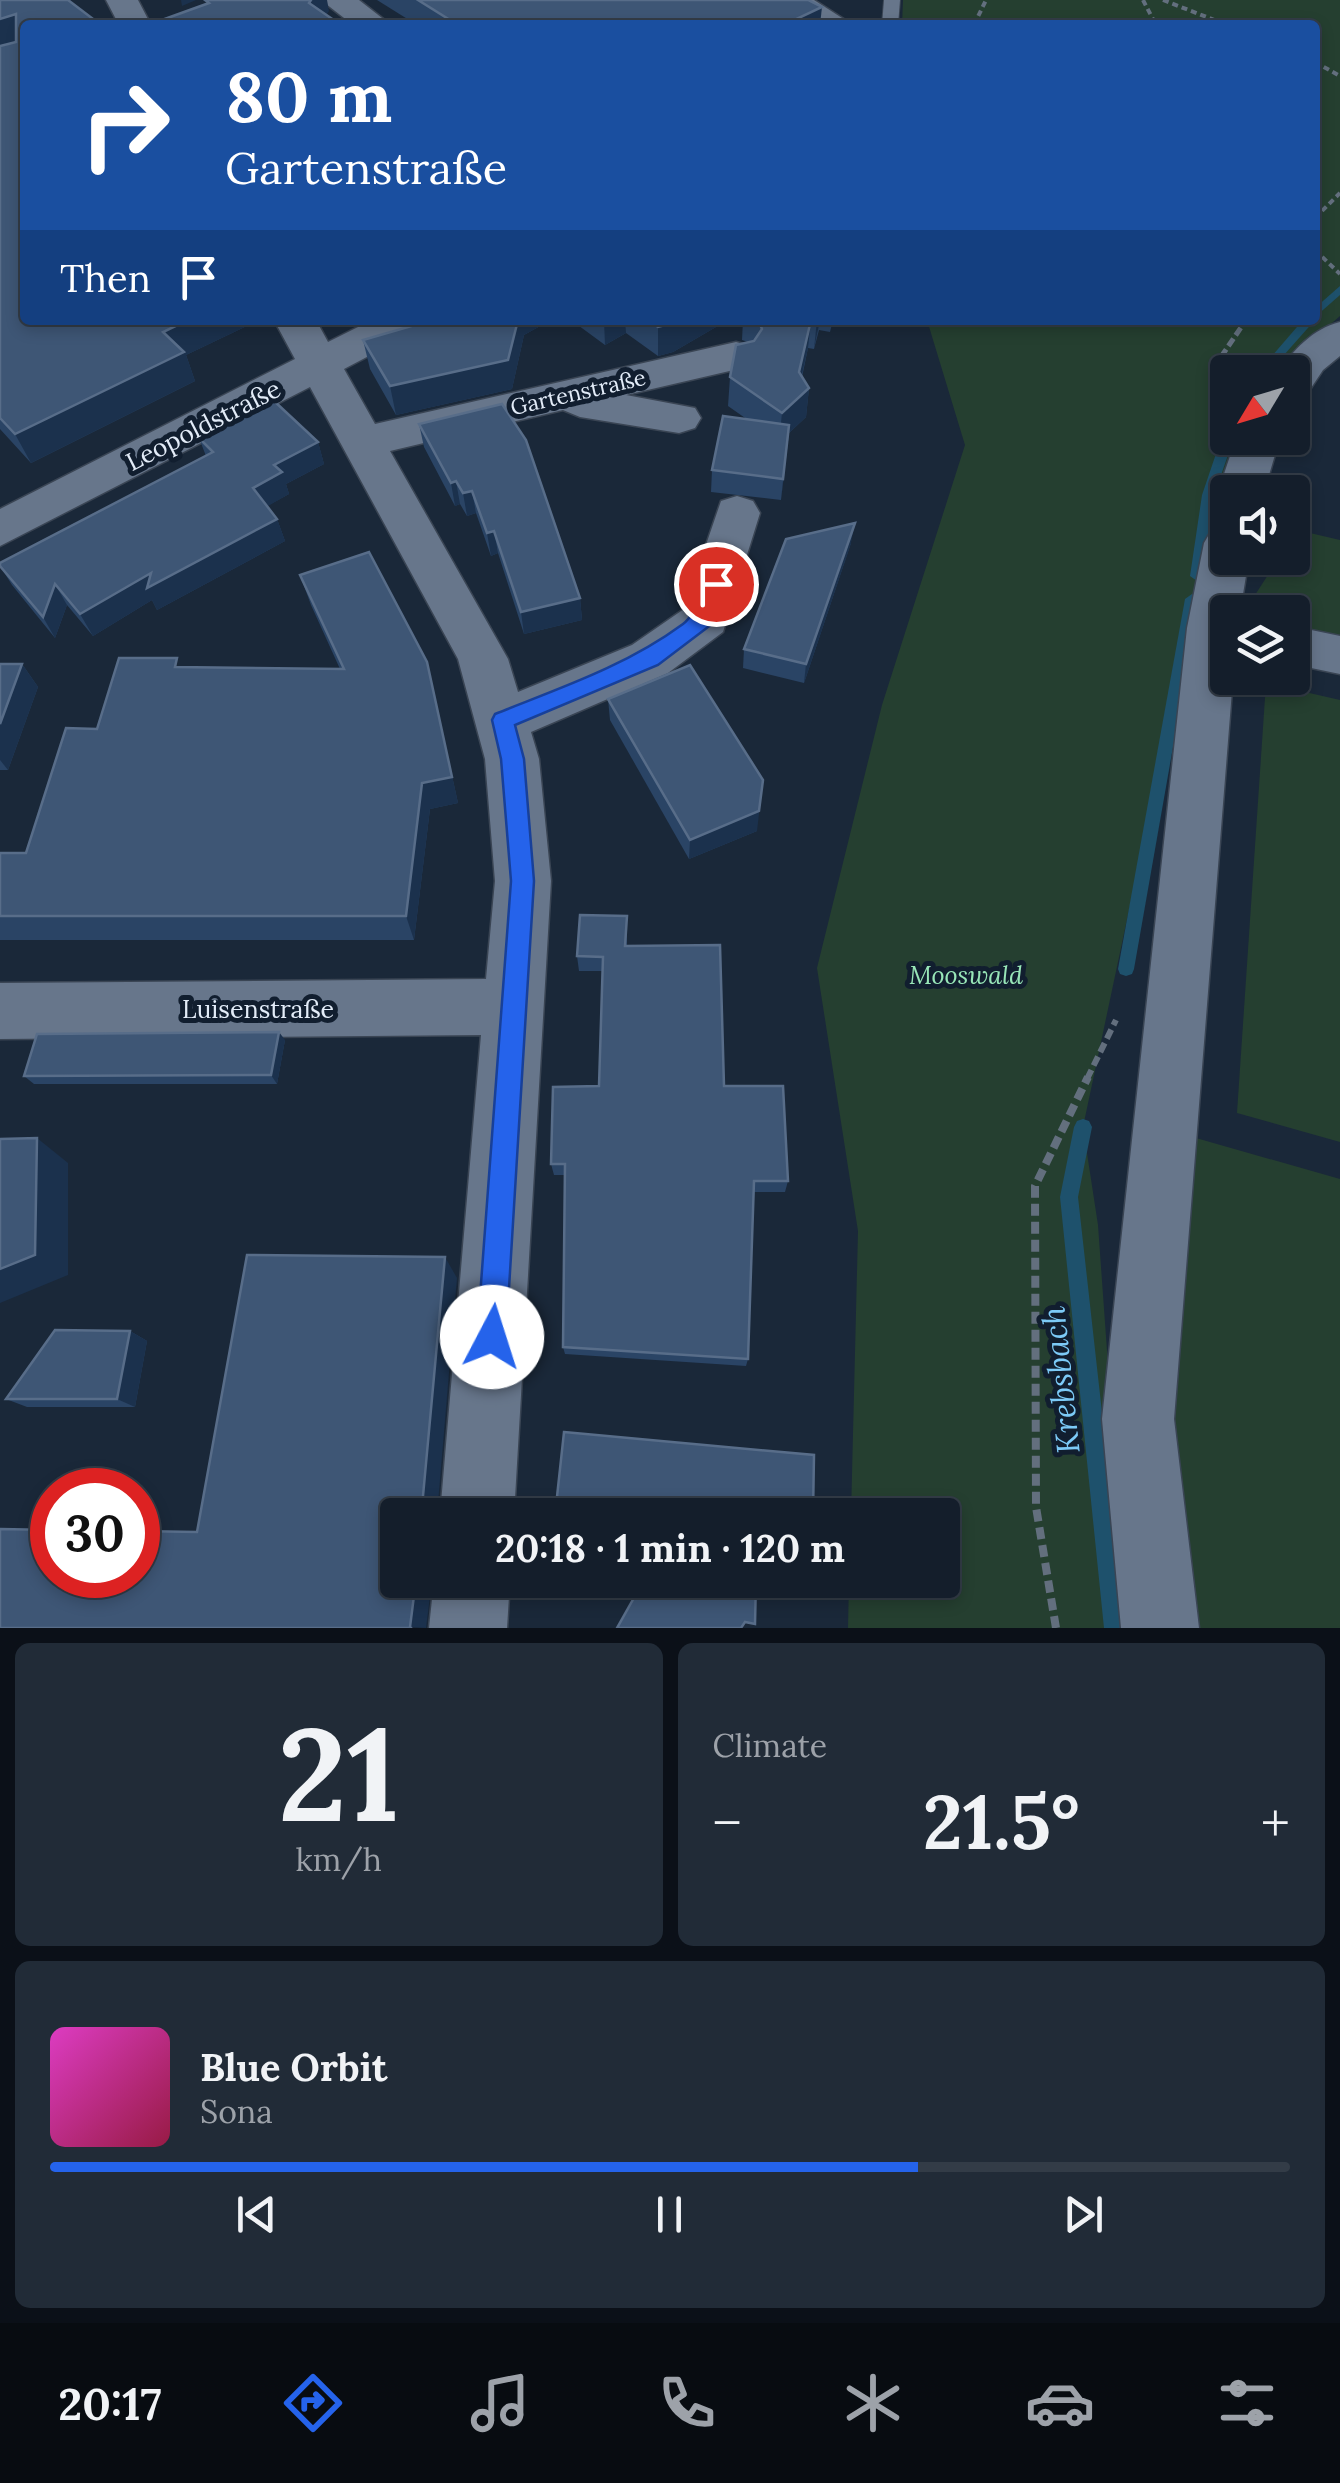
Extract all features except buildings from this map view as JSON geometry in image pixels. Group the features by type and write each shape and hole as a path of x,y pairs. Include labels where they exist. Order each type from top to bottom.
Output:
{"street":[{"path":"337,0 367,20"},
{"path":"788,0 827,20"},
{"path":"297,325 484,659 512,759 522,881 478,1498"},
{"name":"Leopoldstraße","path":"0,529 396,325"},
{"path":"1310,358 1340,334"},
{"name":"Gartenstraße","path":"362,442 736,356"},
{"path":"552,398 679,418"},
{"path":"503,720 650,660 705,618 738,513"},
{"path":"1310,649 1340,655"},
{"path":"1160,1628 1138,1419 1213,695"},
{"name":"Luisenstraße","path":"0,1011 515,1007"},
{"path":"468,1628 470,1598"}],"path":[{"path":"1163,0 1214,20"},
{"path":"1320,213 1340,193"},
{"path":"1320,255 1340,274"},
{"path":"1223,355 1243,325"},
{"path":"1056,1628 1036,1507 1035,1186 1115,1026 1118,1006"}],"green space":[{"name":"Mooswald","path":"903,0 1340,0 1340,316 1298,355 1210,355 1210,455 1233,455 1227,475 1210,475 1210,535 1083,1127 1098,1225 1115,1462 1147,1628 848,1628 849,1598 960,1598 960,1498 851,1498 858,1231 817,968 882,705 965,445 929,325 1320,325 1320,20 902,20"},
{"path":"1310,533 1340,540 1340,641 1310,635 1310,595 1255,595 1268,575 1310,575"},
{"path":"1310,693 1340,700 1340,1142 1237,1113 1265,695"},
{"path":"1189,1136 1340,1179 1340,1628 1176,1628 1165,1411"}],"waterway":[{"name":"Krebsbach","path":"1320,309 1340,289"},
{"name":"Krebsbach","path":"1278,355 1305,325"},
{"name":"Krebsbach","path":"1197,576 1208,495 1222,455"},
{"name":"Krebsbach","path":"1126,969 1192,599"},
{"name":"Krebsbach","path":"1083,1127 1069,1197 1115,1628"}],"route":[{"path":"492,1337 522,881 512,759 503,720 650,660 705,618 716,584"}]}
